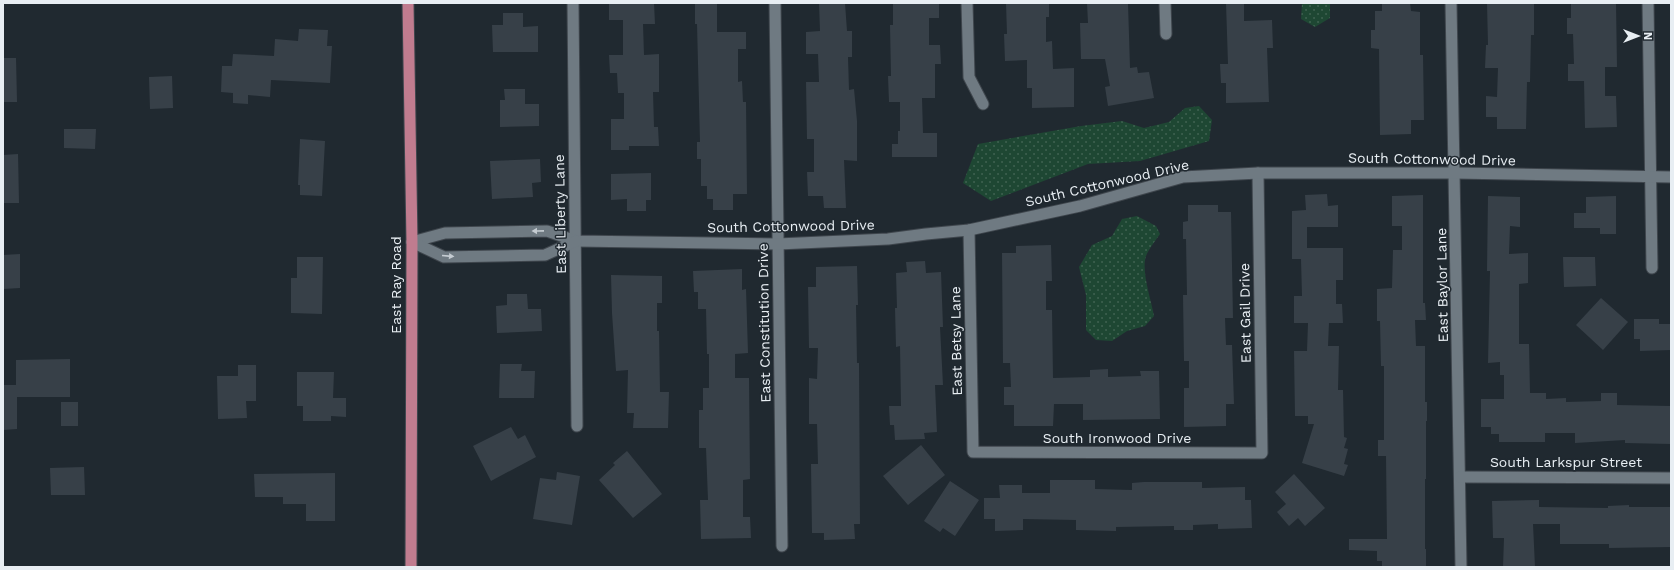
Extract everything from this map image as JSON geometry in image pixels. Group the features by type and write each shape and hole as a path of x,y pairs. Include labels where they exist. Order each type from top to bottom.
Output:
{"main road":[{"name":"East Ray Road","path":"408,3 412,242 411,567"}],"street":[{"name":"East Liberty Lane","path":"573,3 577,426"},
{"name":"East Constitution Drive","path":"775,3 782,546"},
{"path":"967,3 969,77 983,104"},
{"path":"1165,3 1166,34"},
{"name":"East Baylor Lane","path":"1451,3 1461,567"},
{"path":"1648,3 1652,268"},
{"name":"South Cottonwood Drive","path":"412,242 444,233 547,231 576,241 778,244 888,239 969,230 1080,206 1183,177 1258,173 1455,173 1671,177"},
{"name":"East Gail Drive","path":"1258,173 1262,452"},
{"name":"East Betsy Lane","path":"969,230 973,452"},
{"name":"South Cottonwood Drive","path":"412,242 444,256 545,255 576,241"},
{"name":"South Ironwood Drive","path":"973,452 1262,452"},
{"name":"South Larkspur Street","path":"1460,477 1671,478"}],"green space":[{"path":"1302,3 1330,3 1330,18 1315,27 1301,19"},
{"path":"1199,106 1212,120 1209,141 1140,161 1088,164 991,201 963,183 978,144 1081,126 1122,121 1144,128 1169,122 1185,108"},
{"path":"1137,216 1156,226 1160,234 1147,253 1145,262 1147,285 1154,316 1145,326 1127,331 1112,341 1096,340 1086,330 1086,295 1079,267 1092,245 1112,236 1122,219"}],"building":[{"path":"609,3 654,3 655,24 643,24 644,55 659,54 659,92 653,92 654,127 658,127 659,146 629,146 629,150 611,150 611,119 624,119 624,93 618,93 617,73 610,73 609,55 623,55 623,20 609,20"},
{"path":"695,3 717,3 717,32 746,32 746,49 738,49 738,82 742,81 743,102 746,102 747,194 733,194 733,210 713,210 713,199 707,199 707,186 701,186 701,159 697,159 697,142 700,142 697,24 695,24"},
{"path":"819,3 845,3 847,31 852,31 852,57 848,57 849,90 854,89 857,121 857,161 844,160 846,208 824,208 823,196 808,196 807,172 814,172 814,139 807,139 806,82 819,82 818,54 806,54 806,32 820,31"},
{"path":"893,3 939,3 939,18 929,18 929,45 940,45 941,64 935,64 935,98 922,98 923,133 937,133 937,157 892,157 892,144 898,144 898,131 900,131 900,102 889,102 888,76 891,76 890,25 893,25"},
{"path":"1006,3 1049,3 1049,17 1046,17 1046,42 1052,41 1053,69 1074,68 1074,107 1032,108 1032,88 1027,88 1027,60 1005,61 1004,34 1007,34"},
{"path":"1087,3 1128,3 1130,68 1137,67 1138,73 1149,72 1154,98 1108,106 1105,87 1110,86 1105,59 1081,59 1080,23 1088,23"},
{"path":"1226,3 1244,3 1244,21 1272,20 1273,48 1267,48 1269,102 1226,103 1226,83 1221,83 1220,64 1228,64"},
{"path":"1382,3 1410,3 1411,11 1420,12 1420,55 1423,55 1424,120 1411,120 1411,134 1380,135 1379,49 1371,48 1371,30 1375,30 1375,11 1382,11"},
{"path":"1487,3 1534,3 1534,35 1531,35 1530,82 1527,82 1526,129 1497,129 1497,117 1486,117 1486,96 1497,97 1498,68 1485,68 1486,45 1488,45"},
{"path":"1571,3 1616,3 1617,67 1605,67 1605,96 1616,96 1617,127 1585,128 1584,81 1568,81 1568,64 1574,64 1573,34 1567,34 1567,18 1571,18"},
{"path":"503,13 523,13 523,27 538,26 538,52 493,52 492,25 503,25"},
{"path":"299,29 328,30 327,46 332,46 330,83 271,80 270,97 248,95 248,104 233,103 233,93 221,92 222,66 232,66 233,54 274,56 275,39 298,41"},
{"path":"3,58 16,58 17,102 3,102"},
{"path":"172,76 173,108 150,109 149,77"},
{"path":"504,89 525,89 525,104 539,104 539,126 500,127 500,100 505,100"},
{"path":"64,129 96,129 95,149 64,148"},
{"path":"300,139 325,141 322,196 300,195 300,185 298,185"},
{"path":"18,154 19,203 3,203 3,155"},
{"path":"540,159 541,182 532,183 533,197 492,199 490,161"},
{"path":"651,173 651,200 646,200 646,211 627,211 627,199 611,200 611,174"},
{"path":"1327,194 1328,206 1338,205 1338,227 1307,227 1307,248 1343,248 1343,280 1336,280 1336,304 1342,304 1343,323 1329,323 1328,346 1339,346 1338,390 1343,390 1344,437 1347,438 1344,448 1348,449 1344,464 1348,465 1344,476 1302,463 1314,424 1308,424 1308,416 1295,416 1294,351 1307,351 1308,323 1294,323 1294,296 1302,296 1301,259 1292,259 1292,211 1306,210 1305,195"},
{"path":"1423,195 1423,303 1425,303 1426,320 1415,320 1416,346 1425,346 1425,402 1427,402 1425,479 1426,567 1382,567 1382,561 1377,561 1377,551 1349,550 1349,539 1387,539 1386,456 1378,456 1378,440 1384,440 1384,366 1381,366 1380,321 1377,321 1377,289 1392,288 1393,250 1402,250 1402,226 1392,226 1392,196"},
{"path":"1488,196 1520,197 1520,227 1510,226 1509,254 1528,253 1528,283 1519,284 1519,344 1529,344 1530,393 1546,393 1546,399 1566,398 1566,402 1601,401 1601,393 1617,393 1617,405 1671,406 1671,444 1625,443 1625,440 1575,443 1575,433 1545,433 1545,442 1499,442 1499,434 1491,434 1491,427 1481,427 1481,399 1504,399 1504,375 1500,375 1500,362 1488,363 1490,271 1487,271"},
{"path":"1616,196 1616,234 1600,234 1600,228 1574,228 1574,213 1586,213 1586,197"},
{"path":"1188,205 1218,205 1218,212 1231,212 1233,318 1225,318 1226,345 1232,345 1234,404 1226,404 1226,426 1184,427 1184,388 1189,388 1189,361 1184,361 1183,295 1187,295 1186,239 1183,239 1183,222 1188,221"},
{"path":"1051,245 1052,281 1046,281 1046,310 1052,310 1053,378 1090,377 1090,370 1108,369 1108,377 1141,376 1140,371 1159,371 1160,419 1083,420 1083,404 1054,404 1053,426 1014,426 1014,405 1004,405 1004,387 1011,387 1010,363 1003,363 1002,253 1016,253 1016,246"},
{"path":"20,254 20,288 3,289 3,255"},
{"path":"297,257 323,257 322,314 291,313 291,278 297,278"},
{"path":"1563,257 1595,257 1596,286 1564,287"},
{"path":"925,261 926,273 941,272 943,327 940,327 943,385 935,385 937,432 924,433 925,439 895,440 894,425 890,425 889,406 901,406 900,346 896,347 896,273 907,272 906,262"},
{"path":"857,266 858,305 856,305 857,363 859,363 860,524 854,524 855,539 824,540 824,533 812,533 811,464 818,464 817,424 809,424 809,378 817,379 818,348 809,348 808,287 816,287 816,267"},
{"path":"742,269 742,290 746,289 748,353 735,354 735,378 749,378 750,479 743,480 743,517 750,517 751,538 701,539 700,500 708,500 706,448 699,448 699,410 703,410 703,388 709,388 709,354 707,354 706,309 698,309 698,292 694,292 693,271"},
{"path":"611,275 662,276 662,303 657,303 657,331 659,331 660,392 669,392 668,428 633,428 634,413 627,413 628,370 616,371"},
{"path":"507,294 527,294 528,309 541,309 542,331 497,333 496,306 507,305"},
{"path":"1601,298 1628,322 1603,350 1576,325"},
{"path":"1634,319 1659,319 1659,324 1671,324 1671,350 1640,351 1640,339 1634,339"},
{"path":"70,359 70,397 17,397 17,429 3,430 3,385 16,385 16,360"},
{"path":"500,364 522,364 521,371 535,371 534,398 499,398"},
{"path":"238,365 256,365 256,401 246,401 247,418 218,419 217,376 238,376"},
{"path":"297,372 334,372 333,398 346,398 346,417 331,416 331,421 303,421 303,406 297,406"},
{"path":"61,402 78,402 78,426 61,426"},
{"path":"511,427 518,439 525,435 536,457 491,481 473,446"},
{"path":"921,445 945,475 908,505 883,476"},
{"path":"627,451 662,494 633,518 599,480 615,465 613,463"},
{"path":"84,467 85,495 51,495 50,468"},
{"path":"557,472 580,476 572,525 533,519 540,478 556,480"},
{"path":"335,473 335,521 306,521 306,504 283,504 283,497 255,497 254,474"},
{"path":"1294,474 1325,508 1305,526 1298,518 1289,526 1277,512 1286,504 1275,492"},
{"path":"1050,480 1095,480 1095,489 1132,490 1132,483 1144,482 1202,482 1202,488 1245,487 1245,500 1251,500 1252,528 1218,529 1218,524 1193,525 1193,530 1174,530 1174,526 1116,527 1116,531 1076,530 1076,520 1023,519 1023,530 995,531 995,519 984,519 984,498 1000,498 999,485 1022,485 1022,493 1050,493"},
{"path":"950,481 979,500 955,536 943,528 940,532 924,521"},
{"path":"1539,500 1539,507 1608,508 1608,506 1629,505 1629,507 1671,507 1671,547 1609,548 1609,544 1560,544 1560,524 1533,524 1535,567 1503,567 1504,538 1493,538 1492,501"}]}
